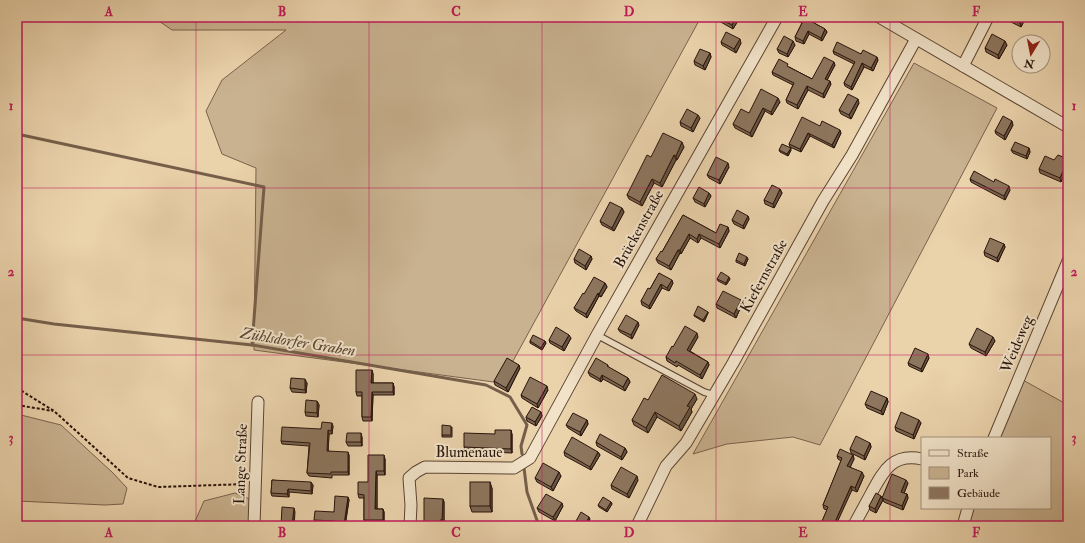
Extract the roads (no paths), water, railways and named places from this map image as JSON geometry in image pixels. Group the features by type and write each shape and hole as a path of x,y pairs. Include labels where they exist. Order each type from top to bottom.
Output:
{"street":[{"name":"Brückenstraße","path":"530,458 597,335 777,17"},
{"path":"879,17 1068,127"},
{"path":"963,66 988,17"},
{"name":"Kiefernstraße","path":"637,526 666,466 686,443 823,201 852,155 916,39"},
{"name":"Weideweg","path":"994,437 1068,261"},
{"name":"Lange Straße","path":"254,526 258,402"},
{"path":"854,525 884,471 896,461 914,457 921,459"},
{"name":"Blumenaue","path":"410,526 411,505 409,478 416,472 425,467 514,468 530,458"},
{"path":"963,526 968,509"}],"lane":[{"path":"597,335 704,392 714,395"}],"waterway":[{"path":"17,134 264,187 252,345"},
{"name":"Zühlsdorfer Graben","path":"17,318 54,324 252,345 486,385 510,397 527,425 521,446 522,454"},
{"name":"Zühlsdorfer Graben","path":"524,468 527,492 539,526"}]}
